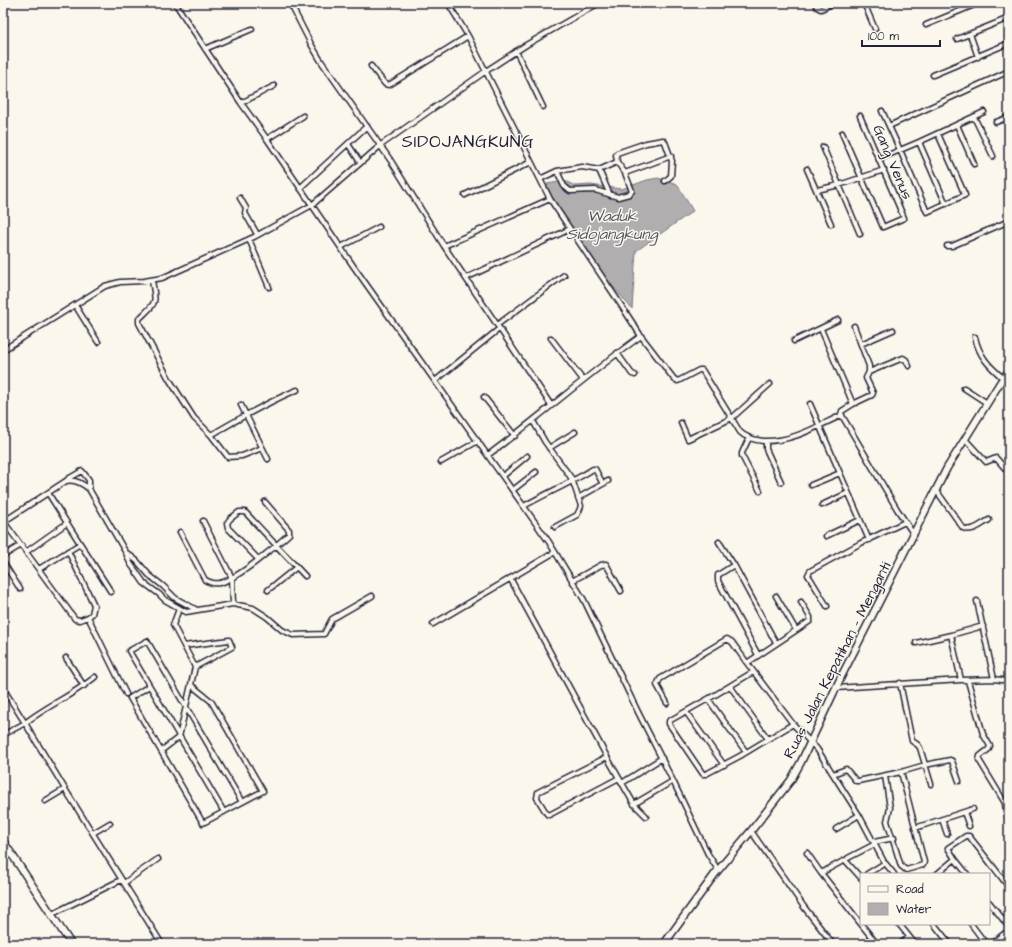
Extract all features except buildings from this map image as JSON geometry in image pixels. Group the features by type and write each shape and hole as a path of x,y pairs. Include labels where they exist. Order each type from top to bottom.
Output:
{"main road":[{"name":"Ruas Jalan Kepatihan - Menganti","path":"667,942 718,870 791,780 947,468 987,403 1009,371"},
{"path":"3,841 71,944"}],"street":[{"path":"175,3 240,103 267,139 341,247 513,490 554,552 584,600 708,854 718,870"},
{"path":"290,3 321,62 380,145 444,246 552,405"},
{"path":"448,3 468,36 550,199 640,336 674,379 678,381 699,370 702,370 743,435 755,440 766,441 775,441 795,437 842,415 842,411 872,395 872,391 866,378 869,372 869,366 854,326"},
{"path":"3,350 105,286 120,282 162,278 249,239 312,205 380,145 516,51 599,3"},
{"path":"815,3 817,8 821,9 833,3"},
{"path":"864,3 875,29"},
{"path":"926,26 979,3"},
{"path":"957,39 1009,18"},
{"path":"205,49 252,29"},
{"path":"970,34 978,57"},
{"path":"371,66 385,84 389,85 468,36"},
{"path":"933,75 1009,43"},
{"path":"516,51 543,107"},
{"path":"889,126 1009,71"},
{"path":"240,103 274,86"},
{"path":"882,111 927,212 965,195 938,134"},
{"path":"879,159 938,134 984,112"},
{"path":"267,139 302,116"},
{"name":"Gang Venus","path":"860,116 904,218 883,227 862,177"},
{"path":"974,117 993,156"},
{"path":"996,122 1009,117"},
{"path":"957,125 974,164"},
{"path":"300,188 367,126"},
{"path":"842,133 862,177"},
{"path":"557,171 567,189 595,190 618,198 631,193 632,191 626,173 617,162 617,153 662,140 665,142 671,156 671,176 665,181"},
{"path":"919,142 946,204"},
{"path":"348,144 360,162"},
{"path":"823,147 860,234"},
{"path":"626,173 671,156"},
{"path":"465,194 531,162"},
{"path":"540,179 557,171 582,167 599,170 617,162"},
{"path":"807,168 831,224"},
{"path":"599,170 610,195"},
{"path":"817,190 884,170"},
{"path":"240,198 257,234"},
{"path":"444,246 550,199"},
{"path":"947,246 952,246 1009,222"},
{"path":"341,247 379,228"},
{"path":"466,278 570,229"},
{"path":"249,239 269,287"},
{"path":"435,381 498,327 564,275"},
{"path":"152,280 155,301 139,319 139,322 169,379 194,418 211,435 228,457 242,456 262,448"},
{"path":"75,305 98,342"},
{"path":"794,341 838,320"},
{"path":"821,329 853,404"},
{"path":"861,344 893,330"},
{"path":"488,456 640,336"},
{"path":"975,337 976,344 985,361 1003,378"},
{"path":"551,338 583,380"},
{"path":"617,353 632,374 635,375"},
{"path":"869,372 904,358 908,366"},
{"path":"681,423 688,439 732,418 770,384"},
{"path":"964,388 987,403"},
{"path":"211,435 279,397 297,390"},
{"path":"484,397 515,436"},
{"path":"810,404 869,540"},
{"path":"241,405 268,459"},
{"path":"842,415 914,535"},
{"path":"533,421 549,448 573,481 581,508 577,515 555,527"},
{"path":"549,448 575,432"},
{"path":"749,438 742,456 760,491"},
{"path":"965,439 986,462 995,458 1009,473"},
{"path":"440,462 478,441"},
{"path":"766,441 766,449 781,482"},
{"path":"503,476 526,456"},
{"path":"524,506 594,469 603,484"},
{"path":"68,551 94,605 92,614 80,620 75,619 3,522 82,471 89,480 88,489"},
{"path":"513,490 536,472"},
{"path":"811,485 840,473"},
{"path":"66,481 76,481 88,489 126,553 130,563 144,583 159,594 164,600 179,610 186,612 197,611 233,604 253,608 267,617 282,630 293,634 324,634 332,619 372,596"},
{"path":"578,498 608,481"},
{"path":"936,490 963,528 967,530 973,529 989,520"},
{"path":"48,493 111,592"},
{"path":"822,505 848,493"},
{"path":"180,532 206,580 211,584 220,583 232,578 276,546 289,534 289,530 265,502"},
{"path":"258,559 228,528 227,523 230,518 239,512 245,512 305,576"},
{"path":"826,536 860,520"},
{"path":"203,521 232,578 233,604"},
{"path":"827,606 810,578 809,572 823,562 905,522"},
{"path":"26,552 67,523"},
{"path":"719,542 734,565 776,643"},
{"path":"38,569 80,544"},
{"path":"3,556 21,545"},
{"path":"433,624 554,552"},
{"path":"126,553 137,561 149,575 175,598 197,611"},
{"path":"3,562 20,589"},
{"path":"572,581 601,565 606,564 621,591"},
{"path":"734,565 718,575 718,581 758,655"},
{"path":"268,590 297,567"},
{"path":"510,578 618,778 634,804 646,816"},
{"path":"159,594 163,586"},
{"path":"776,596 796,630"},
{"path":"977,601 994,679"},
{"path":"747,663 811,619 801,602"},
{"path":"161,751 179,737 195,667 173,625 179,610"},
{"path":"88,617 126,694"},
{"path":"916,643 983,626"},
{"path":"951,635 961,680"},
{"path":"668,703 657,684 660,679 727,639 732,642 793,724 810,741 833,774 859,815 883,860"},
{"path":"184,646 229,640 232,647 195,667"},
{"path":"224,812 129,652 148,641 242,802"},
{"path":"66,658 84,686"},
{"path":"753,672 669,721 669,724 703,774 724,765 793,724"},
{"path":"3,735 84,686 95,677"},
{"path":"836,688 961,680 968,681 994,679 1009,681"},
{"path":"968,681 983,734 990,746 989,750 980,756 979,760 1005,803 1009,820"},
{"path":"900,683 912,741 919,746 931,784"},
{"path":"149,686 130,698 203,823 263,791 211,702 191,685"},
{"path":"730,686 768,739"},
{"path":"3,688 64,789 162,944"},
{"path":"708,699 746,752"},
{"path":"686,712 724,765"},
{"path":"607,757 538,792 537,798 549,815 618,778"},
{"path":"622,783 662,758"},
{"path":"833,774 846,768 856,781 858,781 950,760 952,761 959,781"},
{"path":"885,776 890,808 887,821 894,838 901,866 904,870 923,865 924,862 900,772"},
{"path":"634,804 673,781"},
{"path":"45,801 64,789"},
{"path":"915,828 973,809"},
{"path":"964,812 970,826"},
{"path":"836,829 859,815"},
{"path":"942,819 947,834"},
{"path":"93,833 110,822"},
{"path":"751,831 804,908 833,944"},
{"path":"966,873 949,850 949,846 966,836 969,836 1009,886"},
{"path":"848,858 874,843 894,838"},
{"path":"807,853 860,923"},
{"path":"52,914 123,881 158,858"},
{"path":"938,873 955,859"},
{"path":"821,873 845,860 860,877"},
{"path":"869,873 885,863 893,873"},
{"path":"990,903 1009,926"},
{"path":"862,925 877,944"},
{"path":"900,925 915,944"},
{"path":"935,925 950,944"},
{"path":"971,925 986,944"},
{"path":"991,944 1009,930"},
{"path":"900,944 909,937"}],"water":[{"name":"Waduk Sidojangkung","path":"658,178 677,184 693,211 636,251 632,309 597,268 556,208 547,184 565,181 575,186 590,185 622,189 647,180"},
{"path":"1009,932 1009,944 994,944"}],"district":[{"name":"SIDOJANGKUNG","path":"468,141"}]}
